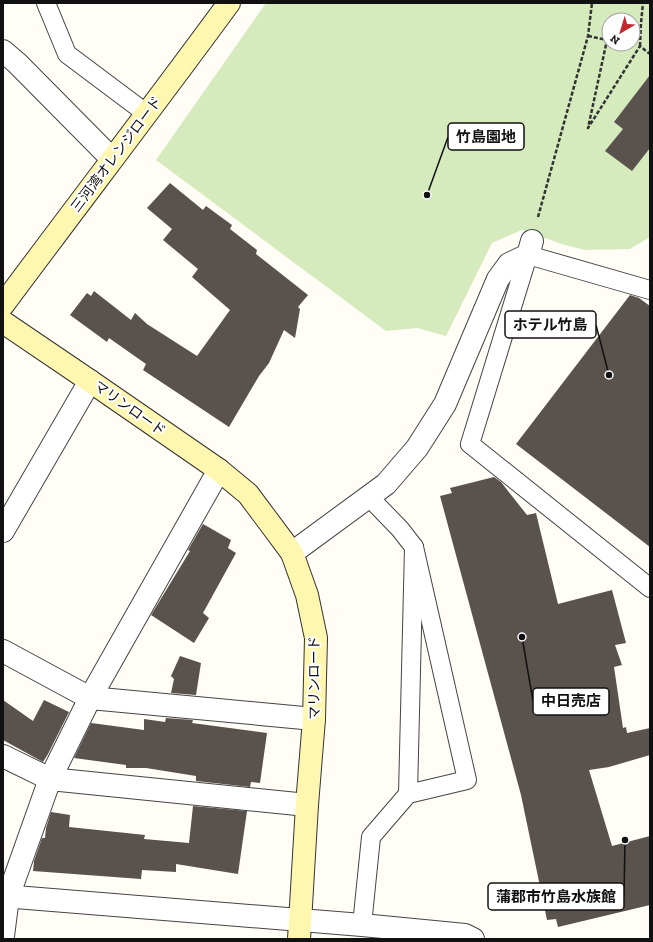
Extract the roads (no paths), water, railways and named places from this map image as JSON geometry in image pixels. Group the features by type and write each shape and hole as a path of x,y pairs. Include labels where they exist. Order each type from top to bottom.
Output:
{"street":[{"name":"三河湾オレンジロード","path":"3,305 112,159 148,114 229,3"},
{"path":"3,51 17,63 112,159"},
{"path":"292,553 386,484 417,448 444,404 498,279 508,264 530,248"},
{"name":"マリンロード","path":"3,322 219,470 248,494 292,553 307,595 316,638 314,719 299,930"},
{"path":"3,532 90,381"},
{"path":"3,936 6,897 50,779 90,698 219,470"},
{"path":"3,651 90,698 314,719"},
{"path":"3,756 50,779 307,805"},
{"path":"6,897 299,930 362,925 465,935 473,939"}],"lane":[{"path":"46,3 67,54 148,114"},
{"path":"650,290 530,248 470,444 650,588"},
{"path":"362,925 371,837 408,794 467,780 414,546 369,497"},
{"path":"408,794 414,546"}],"place":[{"name":"竹島園地","path":"427,195"},
{"name":"ホテル竹島","path":"609,375"},
{"name":"中日売店","path":"522,637"},
{"name":"蒲郡市竹島水族館","path":"625,840"}]}
